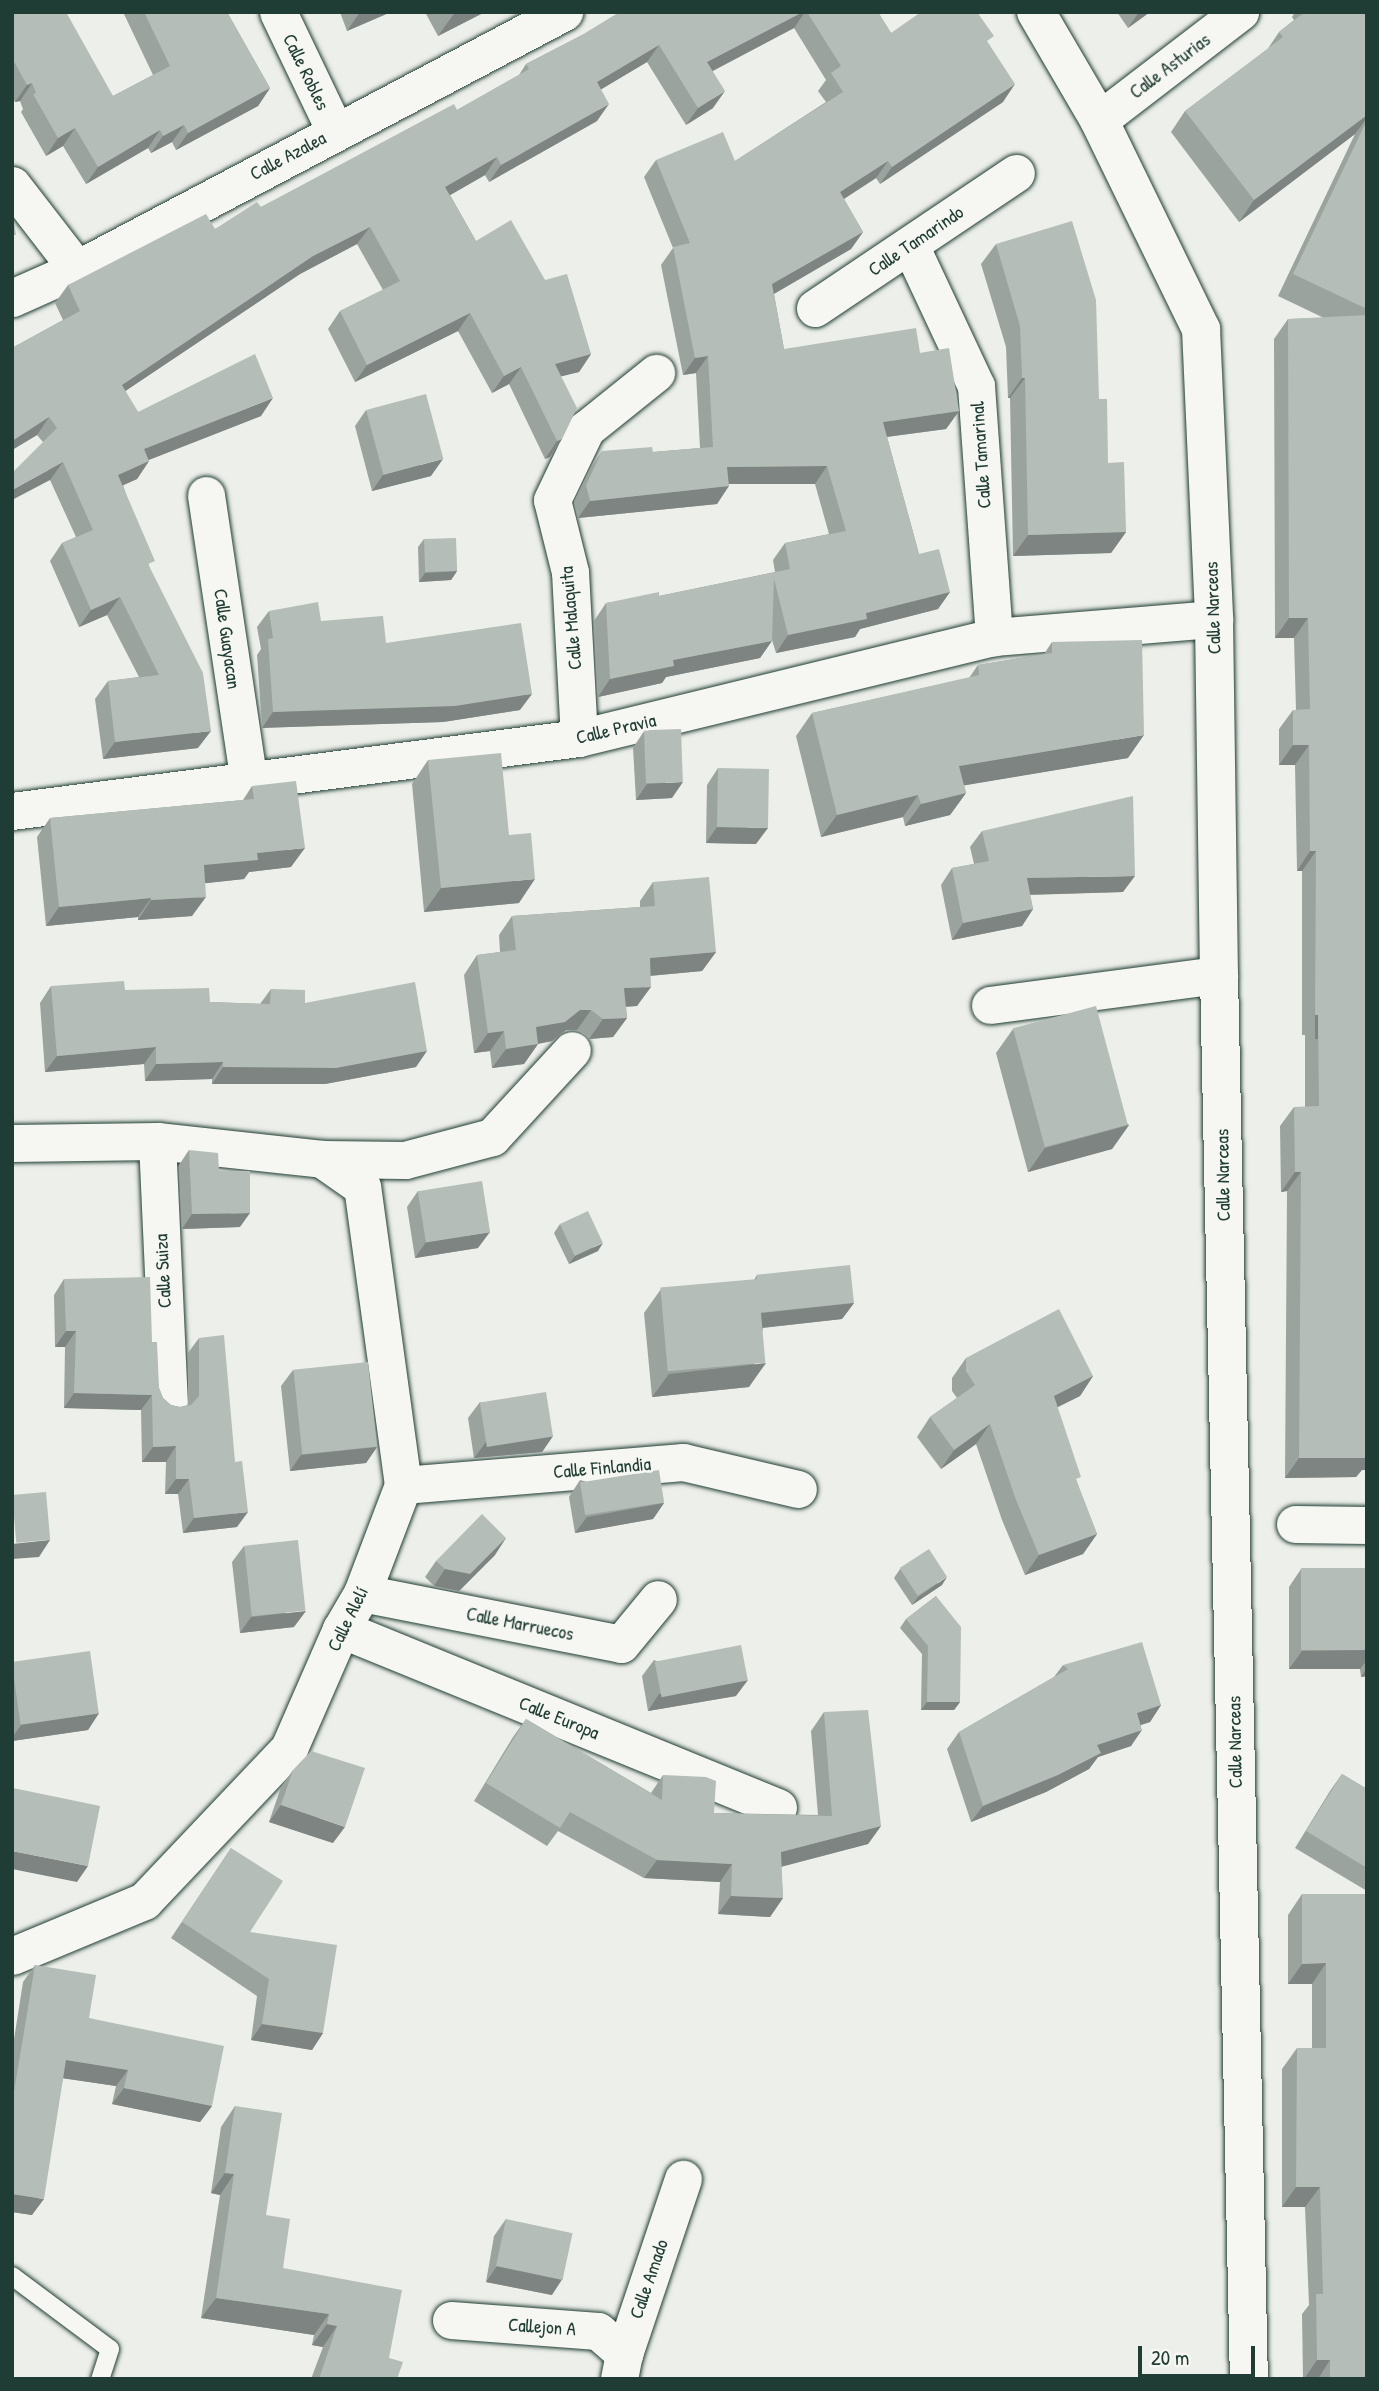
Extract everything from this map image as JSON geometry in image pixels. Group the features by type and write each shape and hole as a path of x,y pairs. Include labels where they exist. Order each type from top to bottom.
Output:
{"street":[{"name":"Calle Robles","path":"278,12 335,131"},
{"name":"Calle Azalea","path":"12,298 76,269 564,12"},
{"name":"Calle Narceas","path":"1036,12 1099,120 1201,329 1214,619 1249,2379"},
{"name":"Calle Asturias","path":"1099,120 1240,12"},
{"name":"Calle Tamarindo","path":"815,308 1016,173"},
{"path":"12,185 76,269"},
{"name":"Calle Tamarinal","path":"910,245 976,386 994,637"},
{"name":"Calle Malaquita","path":"579,738 570,572 552,500 586,429 656,373"},
{"name":"Calle Guayacan","path":"206,495 249,782"},
{"name":"Calle Pravia","path":"12,811 579,738 994,637 1214,619"},
{"path":"989,1005 1219,975"},
{"name":"Calle Alelí","path":"12,1143 157,1141 321,1158 405,1160 492,1137 572,1050"},
{"name":"Calle Suiza","path":"157,1141 169,1402"},
{"name":"Calle Alelí","path":"12,1956 144,1901 289,1748 341,1629 362,1593 403,1485 362,1187 321,1158"},
{"name":"Calle Finlandia","path":"403,1485 682,1462 798,1489"},
{"path":"1295,1524 1367,1525"},
{"name":"Calle Marruecos","path":"362,1593 621,1644 658,1599"},
{"name":"Calle Europa","path":"341,1629 778,1807"},
{"name":"Calle Amado","path":"621,2366 683,2179"},
{"name":"Callejon A","path":"451,2320 598,2331 621,2366"}],"lane":[{"path":"12,2276 110,2349 100,2379"}],"building":[{"path":"12,12 66,12 113,96 170,66 144,12 227,12 270,88 188,133 184,125 163,136 160,130 98,167 75,128 58,138 33,94 36,93 32,83 27,85 12,58"},
{"path":"620,12 803,12 707,62 725,91 698,108 659,45 597,82 609,104 501,165 497,157 445,187 476,241 511,220 545,280 567,274 591,354 555,364 577,408 562,439 557,441 521,367 504,376 470,313 367,365 340,311 400,281 370,227 313,256 122,385 138,412 255,354 273,398 144,449 149,461 118,475 155,561 148,564 203,673 211,731 115,742 108,681 159,675 120,597 91,610 62,543 93,530 63,462 12,490 12,473 57,428 49,417 12,441 12,348 80,311 68,285 206,214 215,229 257,202 261,207 454,104 457,110 529,69 526,64"},
{"path":"807,12 878,12 891,33 921,12 977,12 994,36 987,41 1015,84 892,167 888,161 840,192 863,232 772,284 784,349 916,328 920,353 949,348 959,411 883,422 919,554 939,549 950,592 866,613 867,619 788,635 774,579 772,641 673,660 674,666 610,679 606,603 659,592 659,596 790,569 785,543 846,531 827,466 727,467 729,486 590,501 586,485 602,451 652,447 653,452 713,447 708,356 695,358 673,247 690,243 656,160 723,132 735,161 843,92 831,73 841,66"},
{"path":"1305,12 1367,12 1367,115 1254,200 1185,111 1283,37 1279,32"},
{"path":"1367,120 1367,309 1293,274"},
{"path":"12,210 16,235 12,235"},
{"path":"1072,221 1096,300 1099,399 1107,399 1108,463 1124,462 1126,532 1028,535 1025,378 1022,378 1020,326 996,244"},
{"path":"1367,315 1367,1458 1299,1458 1301,1172 1295,1172 1294,1107 1319,1106 1318,1015 1315,1015 1316,851 1310,851 1309,745 1293,745 1293,710 1310,709 1308,618 1289,618 1288,319"},
{"path":"426,394 443,459 383,475 366,410"},
{"path":"456,538 457,571 425,572 424,539"},
{"path":"318,602 321,621 383,616 386,643 521,623 532,694 455,706 273,712 268,639 273,638 269,611"},
{"path":"1142,640 1144,735 959,766 966,793 921,804 918,795 837,815 812,713 979,675 978,665 1052,653 1052,642"},
{"path":"681,729 683,782 646,783 644,730"},
{"path":"501,753 509,835 531,833 535,879 441,888 428,760"},
{"path":"718,768 769,769 768,828 717,827"},
{"path":"296,781 305,848 257,853 258,860 204,865 206,897 151,898 59,907 50,818 254,799 252,786"},
{"path":"1133,796 1135,876 1027,878 1033,909 963,923 952,868 989,861 982,831"},
{"path":"709,877 716,952 650,958 651,987 624,988 627,1018 603,1019 591,1010 580,1010 565,1022 536,1027 538,1044 506,1049 504,1031 488,1033 477,955 516,950 512,916 655,906 653,882"},
{"path":"124,981 125,990 209,988 210,1002 270,1004 271,989 305,990 305,1003 415,982 427,1051 336,1068 223,1067 223,1062 156,1064 156,1047 57,1056 51,986"},
{"path":"1096,1006 1128,1125 1045,1147 1013,1028"},
{"path":"189,1150 218,1153 219,1171 250,1171 250,1213 192,1214"},
{"path":"482,1181 490,1232 426,1243 418,1191"},
{"path":"588,1211 603,1243 575,1256 560,1224"},
{"path":"850,1265 854,1303 760,1313 757,1275"},
{"path":"150,1277 152,1342 157,1342 159,1388 163,1398 171,1405 191,1405 199,1396 199,1338 224,1335 235,1462 242,1461 248,1512 194,1518 189,1479 176,1479 176,1446 153,1447 152,1395 74,1393 76,1331 66,1331 64,1279"},
{"path":"758,1279 765,1363 668,1371 660,1288"},
{"path":"1059,1309 1093,1376 1054,1396 1081,1477 1076,1479 1097,1534 1039,1555 1016,1500 990,1424 954,1450 930,1417 975,1385 966,1371 966,1358"},
{"path":"368,1362 377,1447 302,1454 293,1370"},
{"path":"546,1392 553,1436 487,1447 480,1402"},
{"path":"659,1470 664,1503 585,1515 580,1483"},
{"path":"46,1492 50,1540 16,1543 12,1495"},
{"path":"482,1514 506,1538 470,1574 445,1569 436,1561"},
{"path":"298,1540 305,1611 252,1616 244,1546"},
{"path":"929,1549 947,1577 918,1596 900,1568"},
{"path":"1301,1568 1367,1568 1367,1650 1301,1650"},
{"path":"936,1596 961,1627 960,1702 927,1702 928,1646 906,1619"},
{"path":"1142,1642 1161,1705 1137,1713 1142,1730 1097,1745 1101,1753 1058,1775 983,1806 959,1732 1068,1669 1063,1665"},
{"path":"741,1645 748,1680 661,1697 655,1662"},
{"path":"90,1651 99,1713 21,1724 12,1662"},
{"path":"868,1710 881,1826 781,1852 783,1898 731,1896 732,1864 657,1860 570,1812 560,1828 486,1783 526,1719 662,1800 663,1775 706,1777 716,1781 714,1813 832,1816 824,1712"},
{"path":"311,1751 365,1768 345,1827 281,1805 293,1770"},
{"path":"1342,1774 1367,1789 1367,1868 1306,1831"},
{"path":"13,1788 100,1806 88,1866 12,1851"},
{"path":"231,1848 283,1881 250,1932 337,1945 323,2033 262,2024 269,1979 182,1922"},
{"path":"1302,1894 1367,1894 1367,2379 1330,2379 1330,2360 1317,2360 1316,2294 1323,2294 1320,2187 1296,2187 1297,2048 1326,2048 1326,1963 1302,1964"},
{"path":"35,1965 96,1975 89,2018 224,2046 212,2106 124,2088 128,2070 66,2060 44,2199 12,2194 12,2104"},
{"path":"235,2106 282,2113 266,2215 290,2219 283,2268 402,2290 389,2358 403,2362 397,2379 319,2379 337,2326 327,2324 329,2314 216,2298 234,2174 225,2173"},
{"path":"506,2219 573,2233 563,2280 496,2266"}]}
